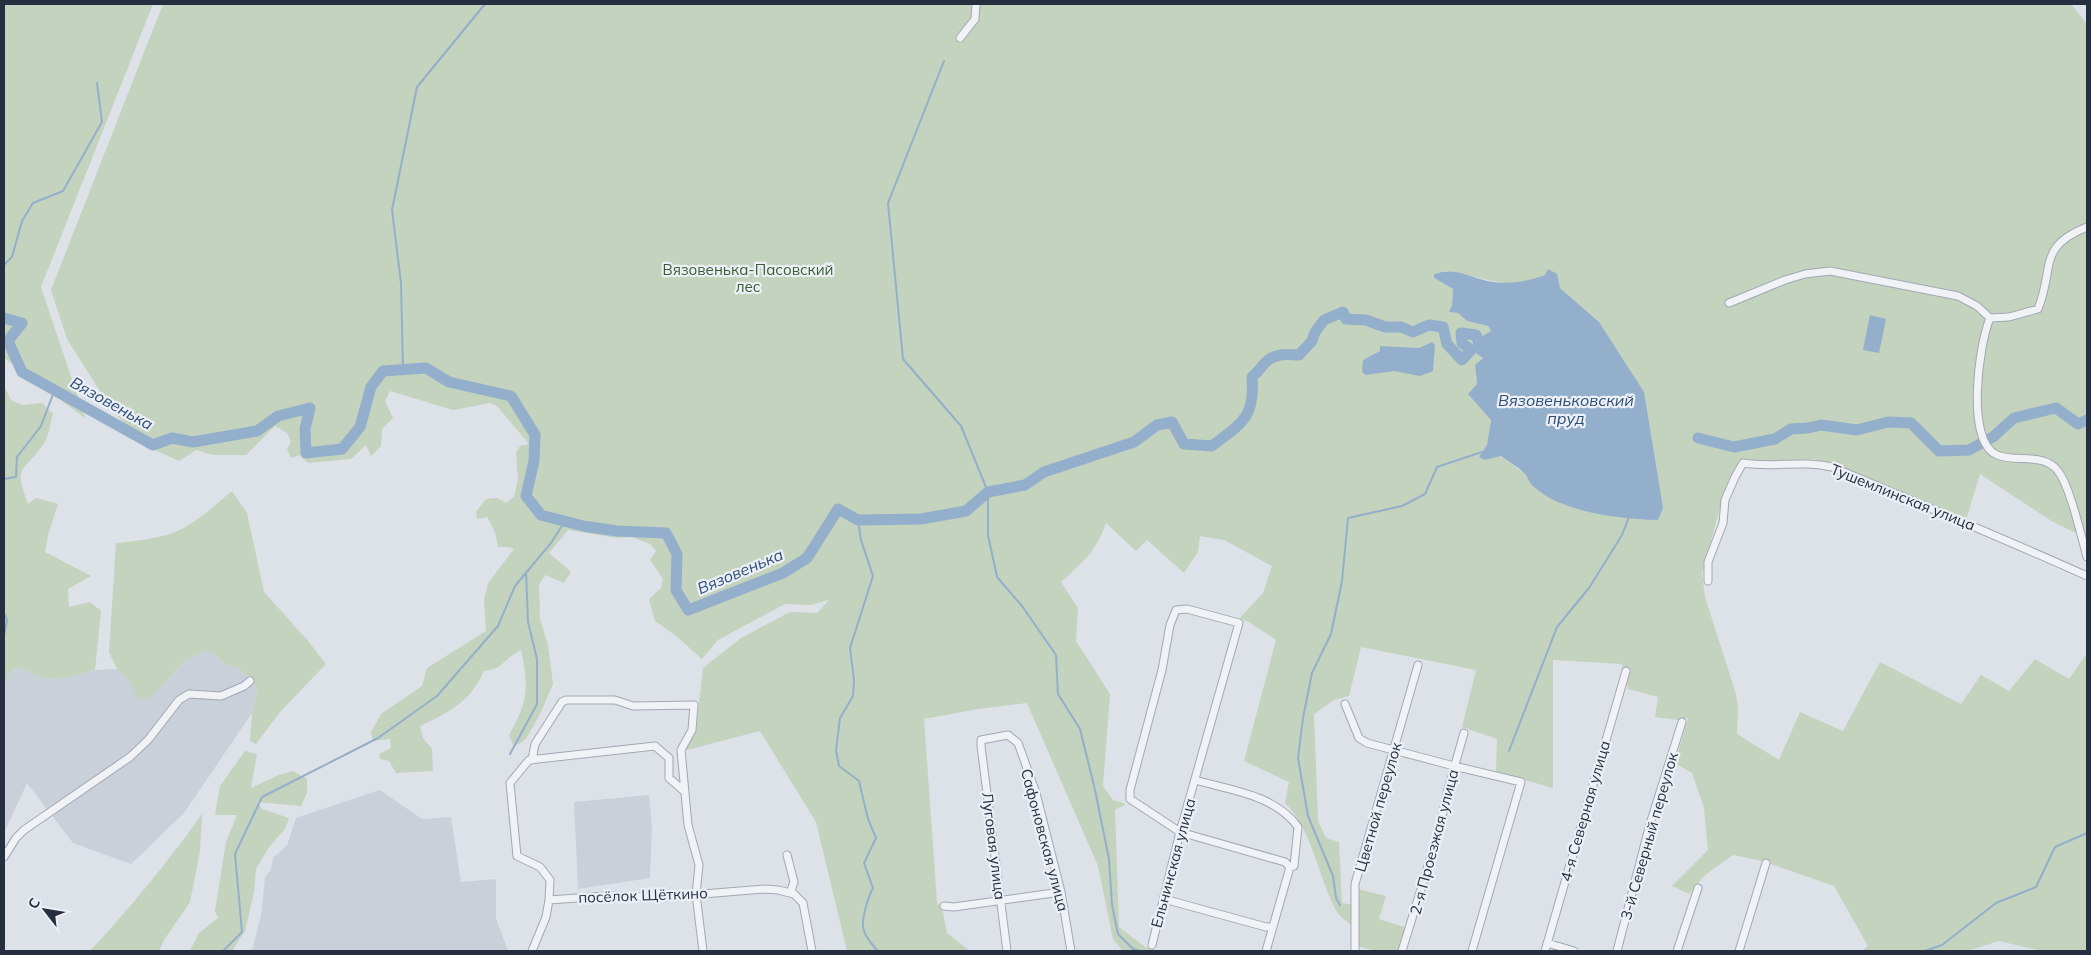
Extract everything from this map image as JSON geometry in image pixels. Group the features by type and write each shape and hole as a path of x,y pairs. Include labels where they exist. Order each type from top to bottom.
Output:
{"street":[{"path":"960,38 975,19 976,4"},
{"path":"1729,303 1785,280 1805,274 1830,271 1958,296 1978,306 1990,318 2010,317 2038,309 2050,256 2056,244 2063,238 2087,227"},
{"path":"1990,318 1984,332 1980,361 1978,395 1982,437 1988,447 1999,456 2047,462 2058,469 2064,482 2087,557"},
{"name":"Тушемлинская улица","path":"1708,581 1708,562 1723,523 1725,500 1743,463 1760,466 1814,463 1832,467 1992,533 2087,576"},
{"name":"Ельнинская улица","path":"1152,945 1180,832 1239,623 1187,609 1176,610 1170,624 1162,670 1130,790 1130,799 1180,832"},
{"name":"Цветной переулок","path":"1355,951 1355,884 1418,666"},
{"name":"4-я Северная улица","path":"1545,951 1626,671"},
{"path":"4,857 16,838 24,830 130,757 148,740 179,700 189,694 221,696 244,686 250,681"},
{"path":"532,760 535,744 562,702 566,700 615,700 634,706 694,705 692,730 681,750 688,826 699,865 696,894 703,951"},
{"path":"1345,704 1359,738 1367,743 1521,782 1472,951"},
{"name":"3-й Северный переулок","path":"1617,951 1650,824 1682,722"},
{"name":"2-я Проезжая улица","path":"1402,951 1440,827 1454,766 1464,733"},
{"name":"Сафоновская улица","path":"981,740 1008,735 1018,743 1036,793 1061,892 1071,951"},
{"name":"Луговая улица","path":"981,740 1007,951"},
{"path":"532,951 546,916 550,880 540,868 517,856 510,783 529,760 655,746 669,758 669,778 684,791"},
{"name":"Ельнинская улица","path":"1195,780 1274,804 1291,816 1298,827 1294,866 1290,867 1266,951"},
{"path":"1180,832 1285,862 1290,867"},
{"path":"787,855 794,882 790,893 794,894 803,903 812,951"},
{"path":"1739,951 1766,864"},
{"path":"1677,951 1698,888"},
{"name":"посёлок Щёткино","path":"549,900 605,896 666,897 765,889 790,893"},
{"path":"944,906 954,907 1061,892"},
{"path":"1164,899 1266,927 1274,927"},
{"path":"1547,943 1574,951"}],"shaded area":[{"path":"204,651 211,651 225,664 236,667 252,679 257,692 252,713 184,813 131,864 73,843 27,783 4,833 4,689 9,673 18,667 42,678 62,679 95,670 117,669 130,682 159,690 182,663"},
{"path":"380,790 422,819 451,817 461,882 496,879 496,918 508,951 250,951 253,947 261,915 265,878 271,869 273,858 287,845 296,818"},
{"path":"649,795 652,826 650,878 578,889 574,802"}],"green space":[{"path":"4,4 153,4 41,287 85,418 4,358"},
{"name":"Вязовенька-Пасовский лес","path":"163,4 2071,4 2087,24 2087,543 2086,538 2053,522 1980,474 1966,520 1855,473 1814,459 1769,462 1745,459 1726,486 1702,573 1705,597 1736,694 1738,708 1737,734 1779,760 1800,712 1843,731 1880,662 1961,704 1981,675 2009,691 2035,659 2069,679 2087,653 2087,951 2042,951 1999,941 1967,951 1862,951 1868,946 1834,886 1762,861 1733,855 1705,875 1689,894 1672,886 1708,850 1704,808 1692,773 1675,763 1688,718 1678,720 1655,717 1658,697 1628,689 1622,664 1553,660 1553,788 1496,772 1497,739 1462,727 1476,670 1361,647 1349,696 1334,700 1314,714 1318,821 1326,838 1339,842 1342,903 1353,905 1351,925 1337,912 1330,899 1309,840 1294,814 1285,803 1289,782 1244,761 1276,640 1240,618 1263,593 1272,566 1224,540 1200,536 1198,552 1184,573 1147,540 1136,551 1106,523 1098,542 1088,556 1061,582 1078,608 1076,641 1110,694 1103,786 1113,800 1126,804 1115,810 1119,927 1145,947 1154,951 1123,951 1113,939 1098,866 1027,703 978,709 924,719 937,902 943,912 947,933 970,951 847,951 816,822 760,731 683,751 696,731 703,668 741,638 790,612 817,613 829,600 810,605 785,604 718,640 702,659 675,635 655,621 649,599 661,588 663,579 650,560 656,551 650,544 632,537 617,538 568,530 549,553 571,572 564,583 545,575 539,585 540,619 548,645 553,684 541,712 526,739 514,747 509,735 520,713 525,694 526,685 521,650 500,666 484,671 472,691 458,705 420,726 423,738 432,749 433,771 396,773 389,761 380,759 379,754 391,748 390,739 373,741 371,732 381,714 422,686 427,668 486,631 484,600 488,583 514,549 498,547 495,532 487,517 477,519 476,512 486,499 497,498 506,503 514,497 518,479 516,453 520,446 529,444 497,406 490,403 453,410 390,391 385,401 393,418 382,429 381,446 371,456 366,445 351,459 308,463 299,455 291,458 287,449 291,442 287,433 275,426 246,455 213,455 196,450 179,461 151,448 114,413 67,339 51,290","holes":["1445,271 1507,283 1528,282 1545,275 1599,322 1551,498 1533,486 1524,473 1500,456 1485,460 1479,457 1487,445 1491,420 1475,377 1491,332 1488,326 1467,321 1458,313 1449,312 1452,306 1453,289 1434,278 1434,274"]},
{"path":"4,385 11,400 22,405 42,403 53,414 45,442 22,470 21,482 28,504 36,498 58,504 48,535 45,552 91,576 68,589 69,607 90,602 101,611 95,670 62,679 42,678 18,667 9,673 4,689"},
{"path":"232,491 247,513 264,592 326,664 280,712 256,744 250,741 252,713 257,692 252,679 236,667 225,664 211,651 204,651 182,663 159,690 146,699 138,700 130,682 117,669 109,652 116,543 153,538 182,529 205,514"},
{"path":"245,751 257,754 251,788 279,775 293,771 307,779 307,793 301,806 257,802 262,809 289,818 285,829 269,847 256,869 254,892 245,931 232,951 190,951 199,933 218,918 215,911 226,842 237,815 215,815 220,786"},
{"path":"202,814 200,851 190,902 164,940 159,951 90,951 176,850"},
{"path":"1358,889 1386,896 1379,919 1407,928 1399,951 1375,951 1358,946"}],"water":[{"name":"Вязовеньковский пруд","path":"1548,269 1557,274 1560,288 1599,322 1644,392 1663,508 1658,520 1610,516 1576,509 1546,496 1533,486 1523,471 1501,456 1485,460 1479,457 1487,445 1491,420 1468,394 1477,384 1475,365 1483,358 1477,354 1474,341 1491,331 1488,326 1467,321 1458,313 1449,312 1452,305 1453,289 1434,278 1434,274 1448,271 1487,281 1509,283 1545,275"},
{"path":"1870,315 1886,319 1879,353 1863,350"},
{"path":"1432,342 1435,345 1433,371 1420,376 1394,371 1366,375 1362,372 1363,360 1380,351 1380,346 1419,348"}],"waterway":[{"path":"403,370 401,283 392,210 417,87 485,4"},
{"path":"944,61 888,203 903,359 961,426 988,492 988,535 997,577 1022,606 1056,655 1058,694 1080,729 1095,790 1109,859 1112,905 1118,934 1133,949 1140,951"},
{"path":"4,265 12,257 22,221 33,203 63,191 102,122 97,83"},
{"name":"Вязовенька","path":"4,318 22,323 8,341 22,372 153,445 172,438 193,442 257,431 278,416 310,408 305,429 306,453 342,449 360,427 371,387 383,371 426,368 449,382 511,396 535,435 534,461 526,496 541,515 583,526 617,531 666,533 677,554 676,590 688,610 783,573 807,558 838,509 858,520 921,519 966,511 988,492 1025,485 1044,472 1134,442 1157,425 1172,422 1184,444 1212,446 1239,425 1249,411 1252,377 1264,364 1277,356 1286,354 1299,355 1312,341 1315,332 1324,320 1343,312 1346,319 1366,320 1385,327 1401,327 1413,332 1429,325 1443,327 1447,344 1462,360 1471,350 1462,343 1461,333 1476,335 1481,350 1485,350"},
{"path":"4,479 16,477 17,457 41,426 55,389"},
{"name":"Вязовенька","path":"1698,438 1734,447 1775,439 1791,429 1821,425 1857,430 1888,422 1911,423 1939,451 1969,450 1993,437 2014,418 2056,408 2078,424 2087,420"},
{"path":"1340,905 1336,898 1333,876 1308,816 1298,758 1303,718 1312,673 1331,634 1342,581 1348,518 1402,506 1425,494 1437,467 1482,452"},
{"path":"1509,751 1557,627 1589,588 1622,535 1629,517"},
{"path":"858,520 861,540 873,576 850,648 854,680 853,696 840,718 836,750 839,766 859,781 868,819 876,838 864,863 873,888 863,918 863,927 867,937 878,951"},
{"path":"223,951 242,932 235,854 262,797 378,738 437,696 498,626 515,586 551,543 565,521"},
{"path":"510,754 537,704 537,659 528,622 526,572"},
{"path":"4,613 7,620 4,636"},
{"path":"1925,951 1942,945 1996,903 2036,887 2055,847 2087,833"}]}
